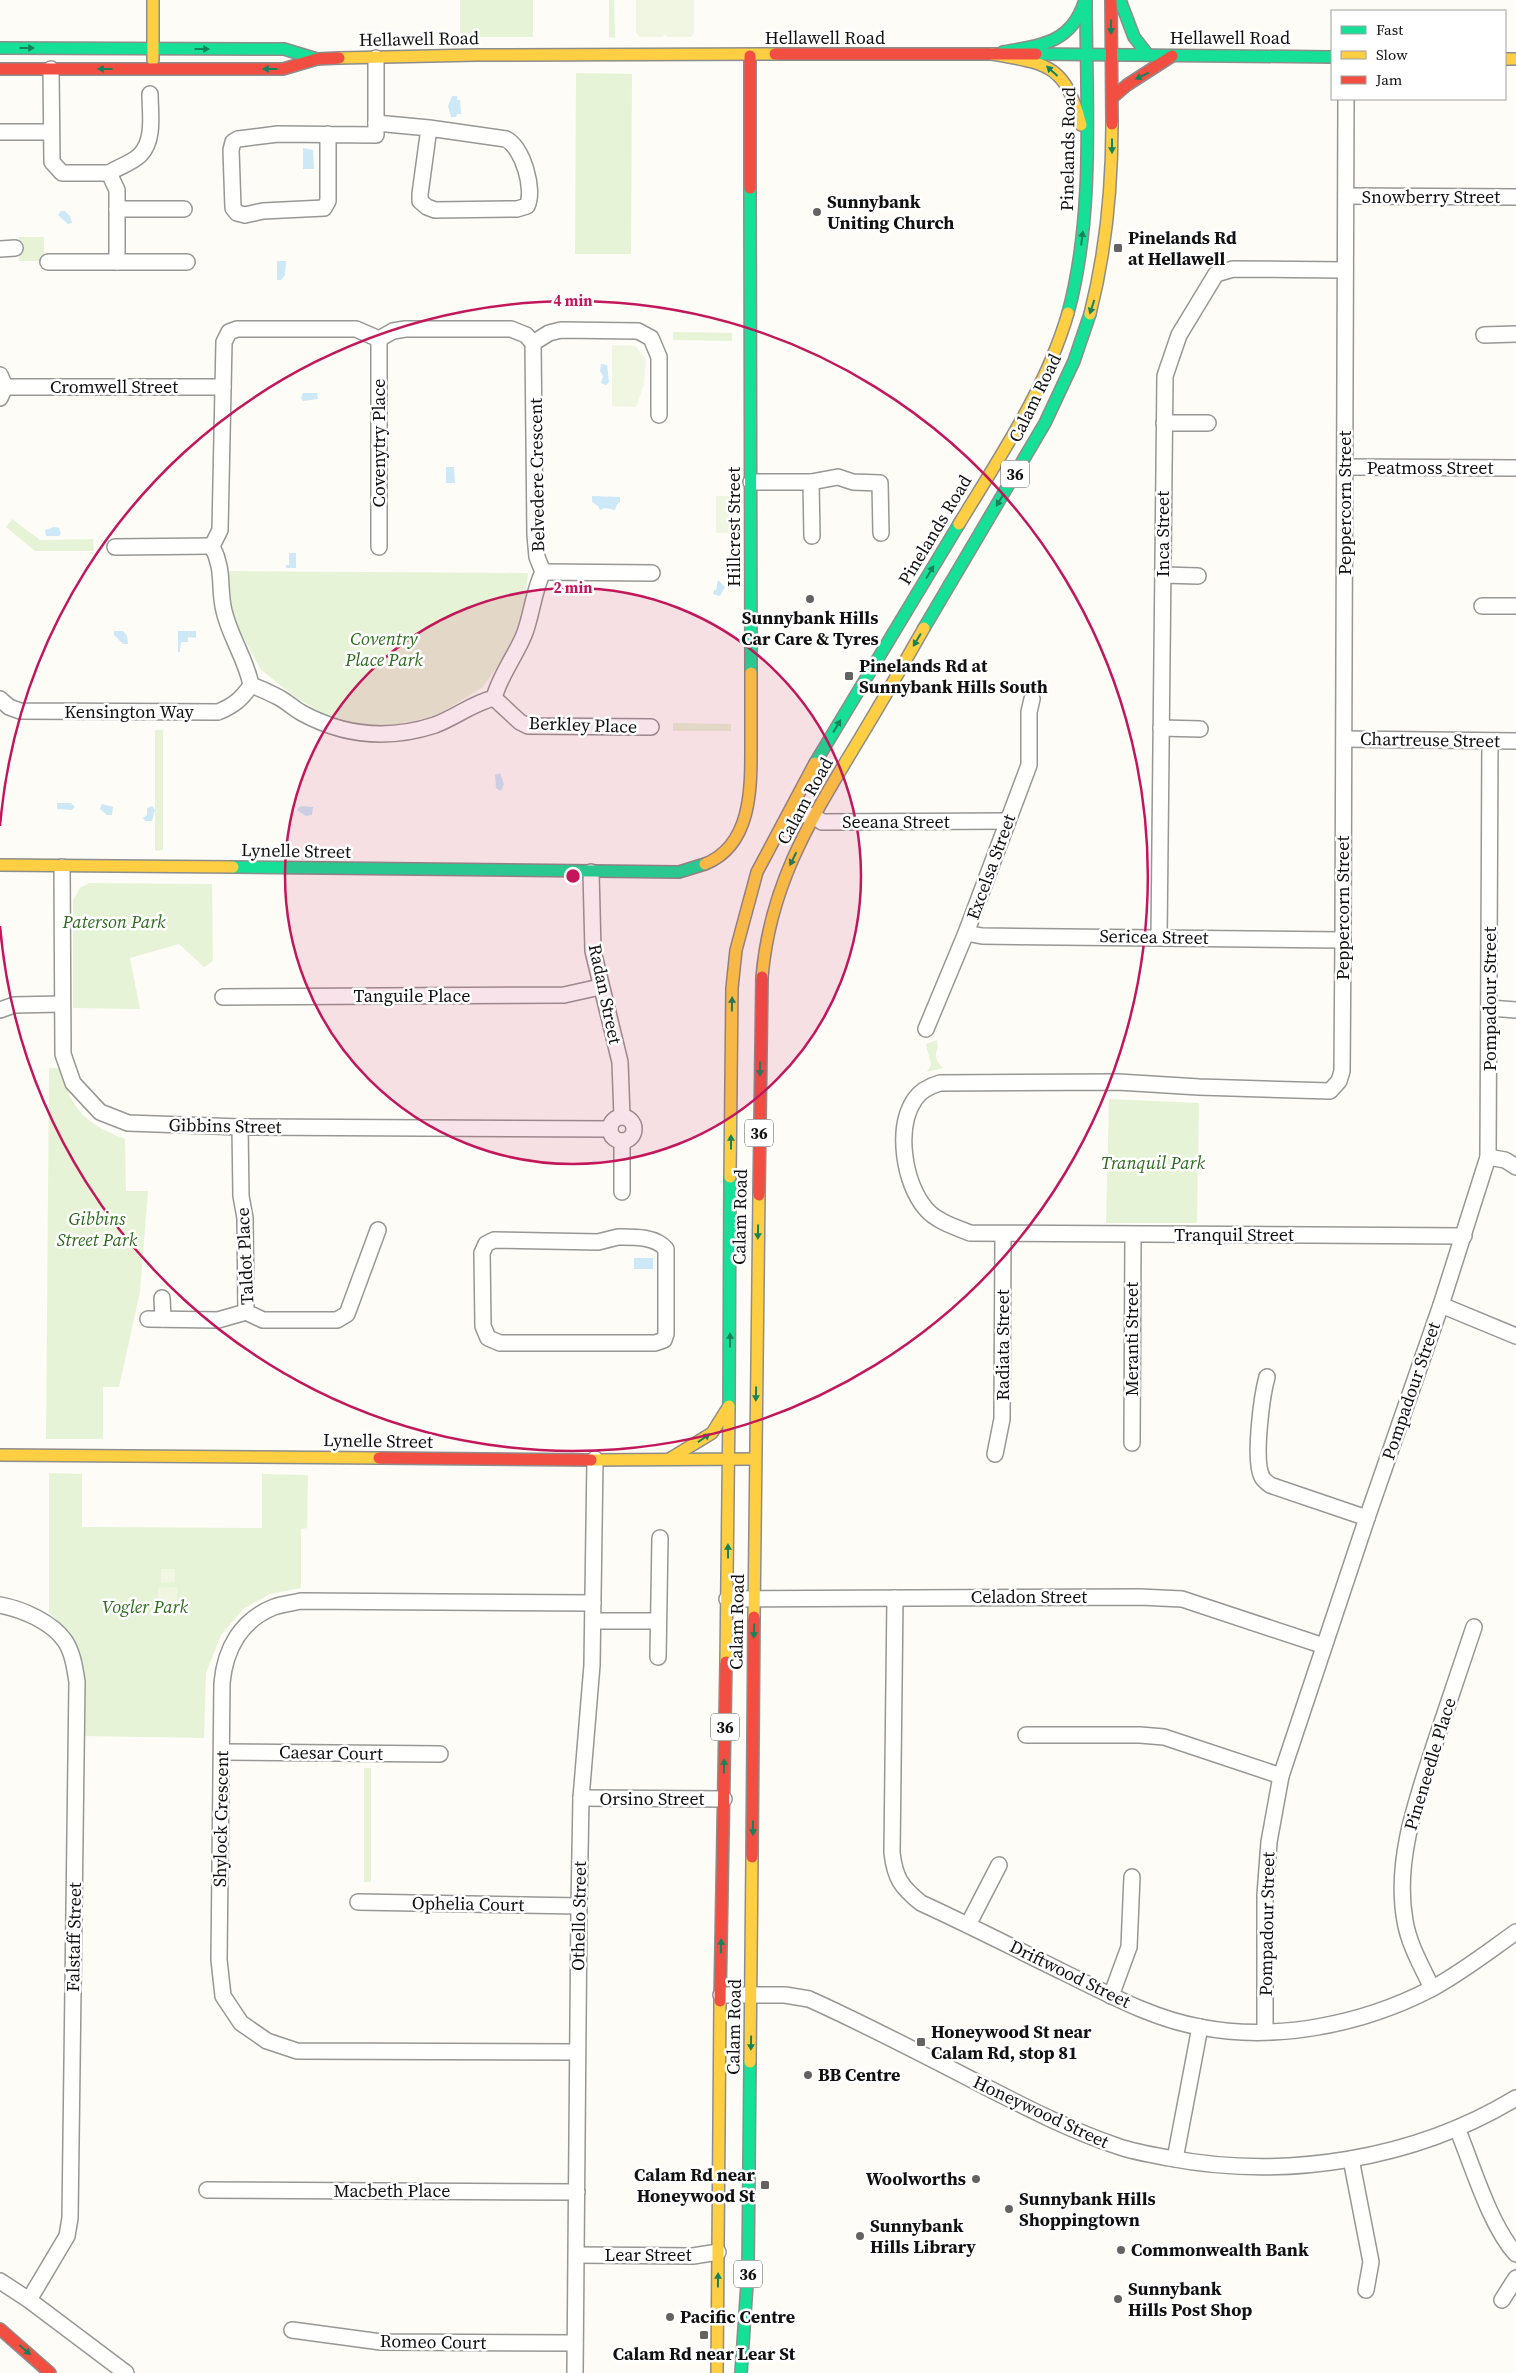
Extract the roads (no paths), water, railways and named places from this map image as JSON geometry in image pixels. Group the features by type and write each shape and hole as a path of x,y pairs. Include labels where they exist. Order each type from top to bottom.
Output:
{"main road":[{"path":"153,0 153,69"},
{"path":"992,54 1045,44 1068,32 1078,22 1085,0"},
{"name":"Pinelands Road","path":"731,1053 733,981 738,936 757,872 807,776 1006,446 1047,367 1060,336 1072,299 1079,261 1087,184 1085,0"},
{"name":"36","path":"1111,0 1111,55"},
{"path":"1120,0 1134,37 1148,55"},
{"name":"Hellawell Road","path":"0,48 284,48 317,59"},
{"path":"992,54 1044,64 1053,71 1074,102 1086,146"},
{"name":"Hellawell Road","path":"0,69 283,69 317,59 478,55 750,56 992,54 1331,57"},
{"name":"Calam Road","path":"741,2373 748,2284 761,978 765,943 776,898 814,816 1037,438 1074,361 1098,290 1109,223 1112,194 1113,97 1111,55"},
{"name":"Hillcrest Street","path":"591,872 679,872 716,860 729,848 748,811 751,781 750,56"},
{"path":"1113,97 1124,85 1156,69 1172,56"},
{"name":"Lynelle Street","path":"0,865 591,872"},
{"name":"Calam Road","path":"717,2373 724,2250 721,1995 729,1459 731,1053"},
{"path":"669,1459 712,1433 729,1406"},
{"name":"Lynelle Street","path":"0,1455 755,1460"},
{"path":"736,2173 750,2152"},
{"path":"0,2329 50,2373"}],"street":[{"path":"376,58 376,129"},
{"path":"51,69 52,162 62,173 109,173 140,156 147,146 150,135 150,94"},
{"name":"Peppercorn Street","path":"1003,1235 970,1233 945,1222 927,1211 914,1194 905,1159 906,1123 916,1097 926,1088 952,1081 1118,1082 1199,1087 1330,1091 1339,1081 1342,1071 1343,940 1346,100"},
{"path":"328,134 328,201 324,208 263,211 245,215 237,213 233,208 231,150 233,142 243,137 266,137 278,134 328,134 376,129 429,128 506,139 513,143 518,150 530,188 531,198 527,206 517,210 435,210 427,207 420,201 420,194 429,128"},
{"path":"0,132 51,132"},
{"path":"109,173 117,190 117,262"},
{"name":"Snowberry Street","path":"1346,196 1516,198"},
{"path":"117,209 184,209"},
{"path":"48,262 187,262"},
{"name":"Inca Street","path":"1159,937 1165,376 1179,335 1216,274 1232,269 1345,270"},
{"path":"212,546 220,530 224,342 229,332 237,329 356,329 379,339 393,331 405,329 511,329 526,335 534,343 549,333 561,330 638,331 652,338 659,357 659,415"},
{"path":"1484,334 1516,334"},
{"name":"Covenytry Place","path":"379,339 379,547"},
{"name":"Belvedere Crescent","path":"494,698 498,681 513,660 525,634 538,583 543,572 536,557 535,536 534,343"},
{"name":"Cromwell Street","path":"2,387 223,387"},
{"path":"1164,423 1208,423"},
{"name":"Peatmoss Street","path":"1345,468 1516,468"},
{"path":"751,482 811,482 838,477 853,482 880,482 881,533"},
{"path":"811,482 812,536"},
{"path":"115,547 212,546"},
{"path":"212,546 219,560 224,611 248,670 251,685 277,696 300,712 322,723 349,732 382,735 410,732 435,724 454,716 477,702 494,698"},
{"path":"543,572 652,573"},
{"path":"1163,574 1198,576"},
{"path":"1482,606 1516,606"},
{"name":"Kensington Way","path":"0,699 9,707 20,711 218,712 232,706 243,697 251,685"},
{"name":"Berkley Place","path":"494,698 520,722 528,726 651,727"},
{"name":"Excelsa Street","path":"926,1029 966,934 1029,765 1029,712 1032,699"},
{"path":"1161,728 1200,729"},
{"name":"Chartreuse Street","path":"1344,739 1516,741"},
{"name":"Pompadour Street","path":"1265,2031 1265,1895 1269,1842 1281,1776 1367,1518 1441,1305 1488,1157 1490,741"},
{"name":"Seeana Street","path":"787,814 814,816 822,822 1008,822"},
{"name":"Gibbins Street","path":"62,867 63,1054 73,1083 100,1112 128,1123 240,1127 610,1129"},
{"name":"Radan Street","path":"591,872 593,951 600,987 620,1062 622,1117"},
{"name":"Sericea Street","path":"966,934 982,936 1343,940"},
{"name":"Tanguile Place","path":"223,997 564,996 600,987"},
{"path":"0,1010 14,1005 62,1004"},
{"path":"1490,1008 1516,1010"},
{"path":"622,1117 630,1120 634,1127 629,1138 622,1140 612,1136 610,1129 614,1120 622,1117"},
{"name":"Taldot Place","path":"240,1127 241,1196 245,1218 246,1312 263,1320 337,1320 347,1314 378,1230"},
{"path":"622,1140 622,1192"},
{"path":"1488,1157 1505,1160 1516,1167"},
{"name":"Tranquil Street","path":"1003,1235 1464,1236"},
{"name":"Radiata Street","path":"995,1454 1002,1419 1003,1235"},
{"name":"Meranti Street","path":"1132,1236 1132,1443"},
{"path":"625,1237 651,1240 661,1243 666,1248 666,1324 664,1340 655,1343 500,1343 488,1338 483,1326 482,1253 486,1244 494,1240 598,1242 625,1237"},
{"path":"162,1298 163,1319"},
{"path":"1441,1305 1516,1336"},
{"path":"148,1319 218,1320 246,1312"},
{"path":"1267,1377 1261,1398 1259,1463 1262,1478 1270,1485 1367,1518"},
{"name":"Othello Street","path":"575,2373 581,1798 592,1665 595,1460"},
{"path":"658,1657 660,1538"},
{"name":"Celadon Street","path":"727,1599 1140,1597 1182,1599 1324,1646"},
{"name":"Driftwood Street","path":"895,1598 892,1843 894,1871 904,1889 921,1903 1111,1996 1149,2012 1200,2027 1265,2031 1310,2028 1350,2020 1389,2008 1432,1988 1516,1932"},
{"name":"Shylock Crescent","path":"578,2052 297,2051 267,2042 241,2024 223,1996 219,1960 222,1683 223,1664 230,1646 250,1621 274,1607 301,1601 593,1603"},
{"name":"Falstaff Street","path":"0,1605 11,1607 45,1622 65,1640 73,1659 77,1682 70,2218 67,2236 29,2300"},
{"path":"593,1621 658,1622"},
{"name":"Pineneedle Place","path":"1432,1988 1413,1949 1405,1922 1402,1890 1406,1849 1414,1806 1474,1627"},
{"path":"1026,1735 1140,1735 1164,1737 1281,1776"},
{"name":"Caesar Court","path":"222,1752 440,1754"},
{"name":"Orsino Street","path":"581,1798 724,1799"},
{"path":"968,1925 999,1865"},
{"path":"1111,1996 1130,1947 1132,1877"},
{"name":"Ophelia Court","path":"358,1902 579,1906"},
{"name":"Honeywood Street","path":"721,1995 785,1995 809,1999 1066,2127 1120,2147 1210,2165 1253,2168 1351,2159 1405,2146 1457,2128 1516,2098"},
{"path":"1175,2159 1200,2027"},
{"path":"1457,2128 1493,2217 1505,2240 1516,2254"},
{"path":"1351,2159 1371,2262 1366,2290"},
{"name":"Macbeth Place","path":"207,2190 577,2192"},
{"name":"Lear Street","path":"577,2255 693,2256 724,2250"},
{"path":"1502,2300 1516,2278"},
{"path":"0,2281 29,2300 126,2373"},
{"name":"Romeo Court","path":"292,2330 381,2342 575,2343"}],"water":[{"path":"452,96 457,96 457,100 460,100 461,114 457,114 456,117 451,117 448,106"},
{"path":"303,148 313,150 314,169 303,169"},
{"path":"61,211 65,211 70,216 72,223 68,224 58,215"},
{"path":"277,261 286,261 285,275 281,280 277,280"},
{"path":"601,364 607,365 609,382 606,385 601,383 603,376 600,371"},
{"path":"303,393 317,393 318,399 303,401 301,398"},
{"path":"446,467 454,467 455,483 446,483"},
{"path":"592,496 620,497 620,502 615,510 605,508 600,510 592,502"},
{"path":"54,527 59,528 61,533 59,536 46,536 45,530"},
{"path":"289,553 296,553 296,568 286,568 286,565 289,565"},
{"path":"718,580 725,587 720,596 713,594"},
{"path":"114,631 123,631 127,636 128,644 123,644 114,635"},
{"path":"178,631 196,631 196,638 188,637 188,642 181,642 180,652 178,652"},
{"path":"500,773 504,784 501,791 496,788 495,775"},
{"path":"57,803 71,803 75,807 72,810 57,809"},
{"path":"102,804 113,807 112,815 107,815 100,809"},
{"path":"152,806 155,810 152,821 145,821 143,818 147,815 147,808"},
{"path":"301,806 313,807 312,815 306,816 298,811 297,809"},
{"path":"634,1258 653,1258 653,1269 634,1269"}],"place":[{"name":"Sunnybank Uniting Church","path":"817,212"},
{"name":"Pinelands Rd at Hellawell","path":"1118,248"},
{"name":"Sunnybank Hills Car Care & Tyres","path":"810,599"},
{"name":"Pinelands Rd at Sunnybank Hills South","path":"849,676"},
{"name":"Honeywood St near Calam Rd, stop 81","path":"921,2042"},
{"name":"BB Centre","path":"808,2075"},
{"name":"Woolworths","path":"976,2179"},
{"name":"Calam Rd near Honeywood St","path":"765,2185"},
{"name":"Sunnybank Hills Shoppingtown","path":"1009,2209"},
{"name":"Sunnybank Hills Library","path":"860,2236"},
{"name":"Commonwealth Bank","path":"1121,2250"},
{"name":"Sunnybank Hills Post Shop","path":"1118,2299"},
{"name":"Pacific Centre","path":"670,2317"},
{"name":"Calam Rd near Lear St","path":"704,2335"}],"park label":[{"name":"Coventry Place Park","path":"384,649"},
{"name":"Paterson Park","path":"114,922"},
{"name":"Tranquil Park","path":"1153,1163"},
{"name":"Gibbins Street Park","path":"97,1229"},
{"name":"Vogler Park","path":"145,1607"}]}
